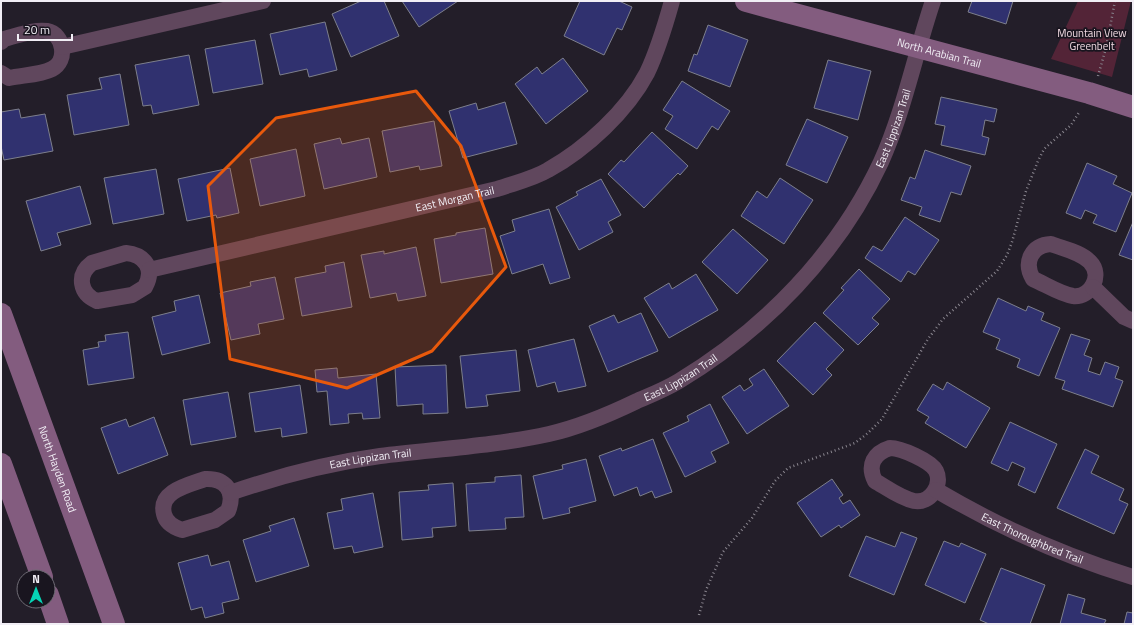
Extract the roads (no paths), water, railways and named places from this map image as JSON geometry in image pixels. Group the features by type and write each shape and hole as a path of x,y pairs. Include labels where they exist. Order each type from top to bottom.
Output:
{"main road":[{"name":"North Arabian Trail","path":"746,1 1089,93 1133,107"},
{"name":"North Hayden Road","path":"1,314 8,348 114,624"},
{"path":"1,464 39,569"},
{"path":"53,609 58,624"}],"street":[{"path":"62,47 263,1"},
{"name":"East Morgan Trail","path":"149,270 497,190 547,171 581,149 628,102 646,73 658,46 672,1"},
{"name":"East Lippizan Trail","path":"230,493 276,477 331,464 378,456 510,441 549,434 594,422 678,382 729,348 775,310 821,259 854,211 880,163 898,119 933,1"},
{"path":"1,42 4,39 39,30 48,31 54,34 62,47 61,59 52,69 9,78 1,73"},
{"path":"1093,286 1124,317 1133,320"},
{"name":"East Thoroughbred Trail","path":"936,490 1038,544 1087,563 1133,577"}],"park label":[{"name":"Mountain View Greenbelt","path":"1092,39"}]}
